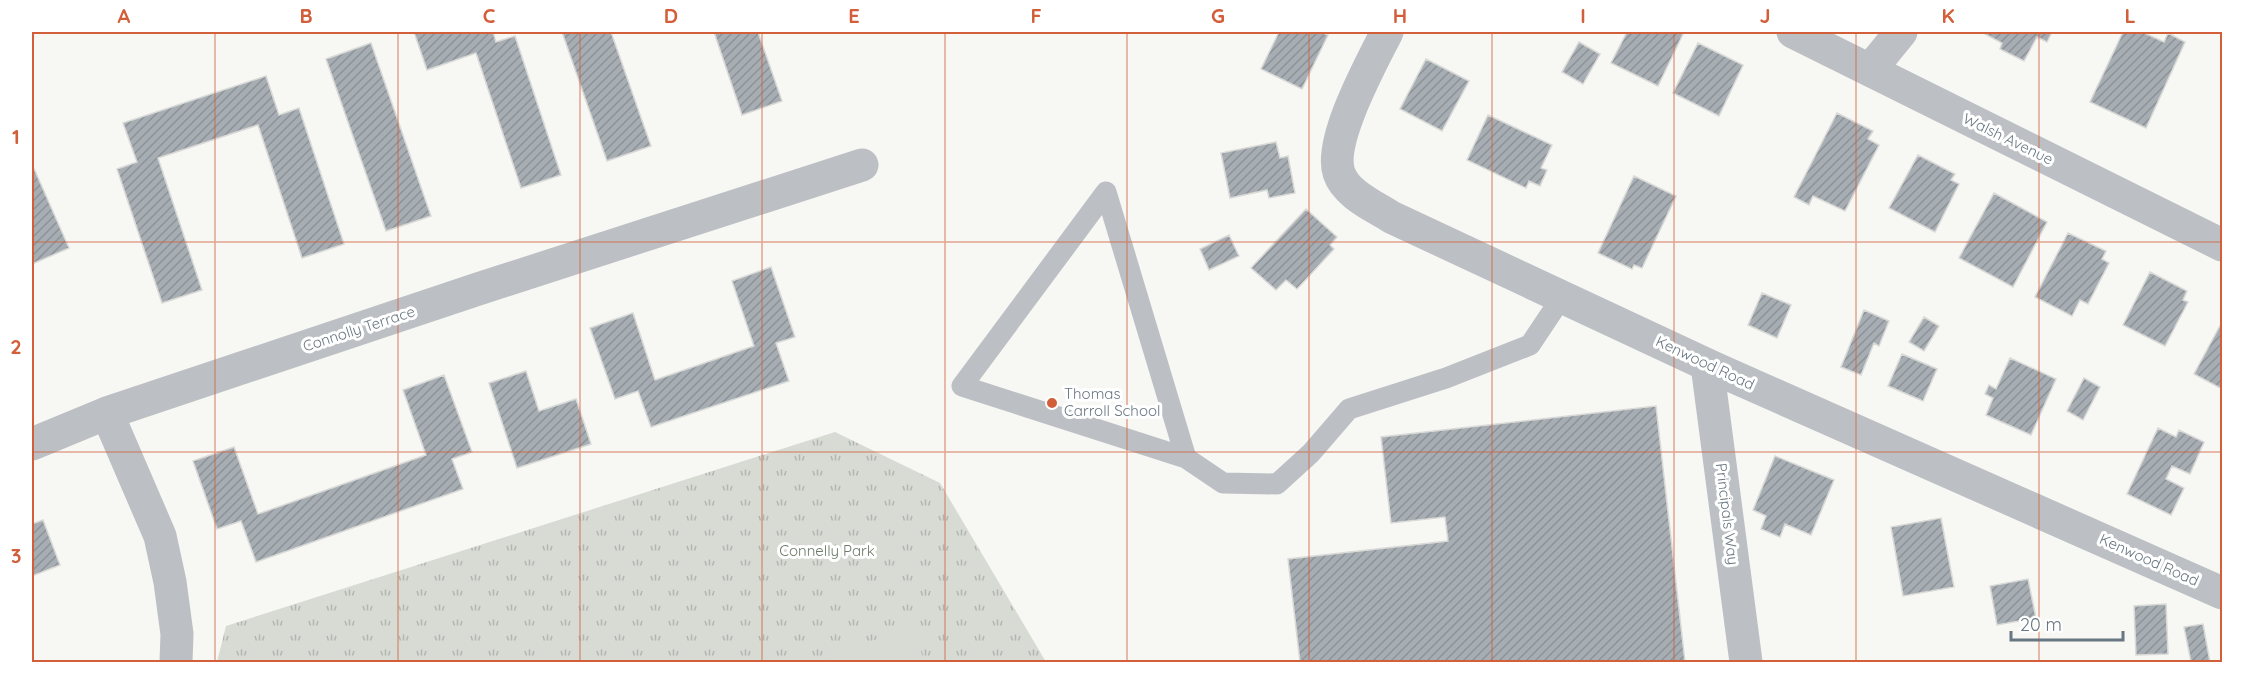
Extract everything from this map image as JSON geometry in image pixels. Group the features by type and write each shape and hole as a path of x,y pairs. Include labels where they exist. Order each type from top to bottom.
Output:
{"street":[{"name":"Kenwood Road","path":"1387,32 1353,102 1343,129 1339,173 1352,192 1391,217 1707,365 2223,593"},
{"name":"Walsh Avenue","path":"1793,32 2223,245"},
{"path":"1870,70 1901,32"},
{"name":"Connolly Terrace","path":"32,444 106,413 478,289 862,165"},
{"name":"Principals Way","path":"1707,365 1746,663"},
{"path":"106,413 160,536 170,582 177,634 176,663"}],"lane":[{"path":"1186,458 1106,192 962,386 1186,458 1222,483 1277,484 1311,453 1349,409 1446,378 1530,345 1562,297"}],"green space":[{"name":"Connelly Park","path":"835,432 940,483 1046,662 217,662 226,626"},
{"path":"911,626 925,662 818,662"}],"building":[{"path":"414,32 493,32 496,42 515,36 561,175 521,188 476,53 427,70"},
{"path":"562,32 611,32 651,146 607,161"},
{"path":"714,32 758,32 782,101 742,115"},
{"path":"1279,32 1320,32 1328,35 1302,89 1261,69"},
{"path":"1627,32 1678,32 1683,34 1658,86 1611,63"},
{"path":"1987,32 2052,32 2047,42 2037,37 2024,61 2000,49 2002,43 1985,34"},
{"path":"2123,32 2142,32 2164,42 2168,33 2185,42 2146,128 2090,102"},
{"path":"1579,42 1600,54 1583,84 1562,72"},
{"path":"371,43 431,216 386,231 326,59"},
{"path":"1698,43 1743,65 1719,116 1673,93"},
{"path":"1426,59 1469,81 1442,131 1400,109"},
{"path":"266,76 279,115 299,108 344,244 302,258 258,125 158,158 202,290 162,303 117,169 137,162 123,123"},
{"path":"1837,113 1873,131 1868,139 1879,145 1845,211 1813,196 1809,205 1794,197"},
{"path":"1488,115 1552,145 1541,168 1547,170 1540,186 1529,181 1526,188 1467,160"},
{"path":"1276,142 1280,158 1288,156 1295,193 1269,198 1267,190 1230,198 1221,153"},
{"path":"1918,155 1955,174 1951,180 1959,184 1935,232 1889,208"},
{"path":"32,164 69,248 32,264"},
{"path":"1634,176 1676,196 1642,268 1634,265 1632,269 1598,253"},
{"path":"1994,193 2047,222 2013,287 1959,258"},
{"path":"1306,209 1337,237 1330,245 1334,249 1297,289 1286,280 1276,290 1251,268"},
{"path":"2068,233 2106,251 2102,259 2109,263 2088,304 2080,300 2072,316 2035,297"},
{"path":"1229,235 1239,256 1209,270 1200,249"},
{"path":"771,267 795,337 776,343 789,381 651,427 638,391 615,399 590,328 633,313 655,380 754,346 732,281"},
{"path":"2150,272 2187,291 2183,300 2188,302 2165,346 2123,325"},
{"path":"1762,293 1791,305 1777,338 1748,325"},
{"path":"1864,310 1889,321 1879,346 1874,343 1861,375 1841,367"},
{"path":"1924,317 1939,326 1924,351 1909,342"},
{"path":"2222,322 2222,389 2194,374"},
{"path":"1902,354 1937,369 1923,401 1888,386"},
{"path":"2010,358 2056,379 2031,435 1986,415 1993,398 1985,394 1989,385 1996,389"},
{"path":"526,371 539,411 576,399 591,444 517,468 489,383"},
{"path":"444,375 472,452 452,459 463,489 256,562 241,521 217,529 193,461 234,447 258,514 426,455 403,390"},
{"path":"2084,378 2100,387 2083,420 2067,411"},
{"path":"1656,406 1685,662 1300,662 1288,559 1448,541 1445,517 1391,523 1381,437"},
{"path":"2158,428 2176,437 2179,430 2204,442 2190,474 2172,466 2166,479 2184,488 2171,515 2127,494"},
{"path":"1775,456 1834,480 1811,535 1785,524 1780,537 1761,529 1766,516 1753,510"},
{"path":"1941,518 1954,587 1903,596 1891,527"},
{"path":"43,520 60,565 32,576 32,524"},
{"path":"2028,579 2036,618 1997,625 1990,586"},
{"path":"2166,604 2168,654 2136,655 2134,606"},
{"path":"2203,624 2210,662 2191,662 2184,627"}],"place":[{"name":"Thomas Carroll School","path":"1052,403"}]}
